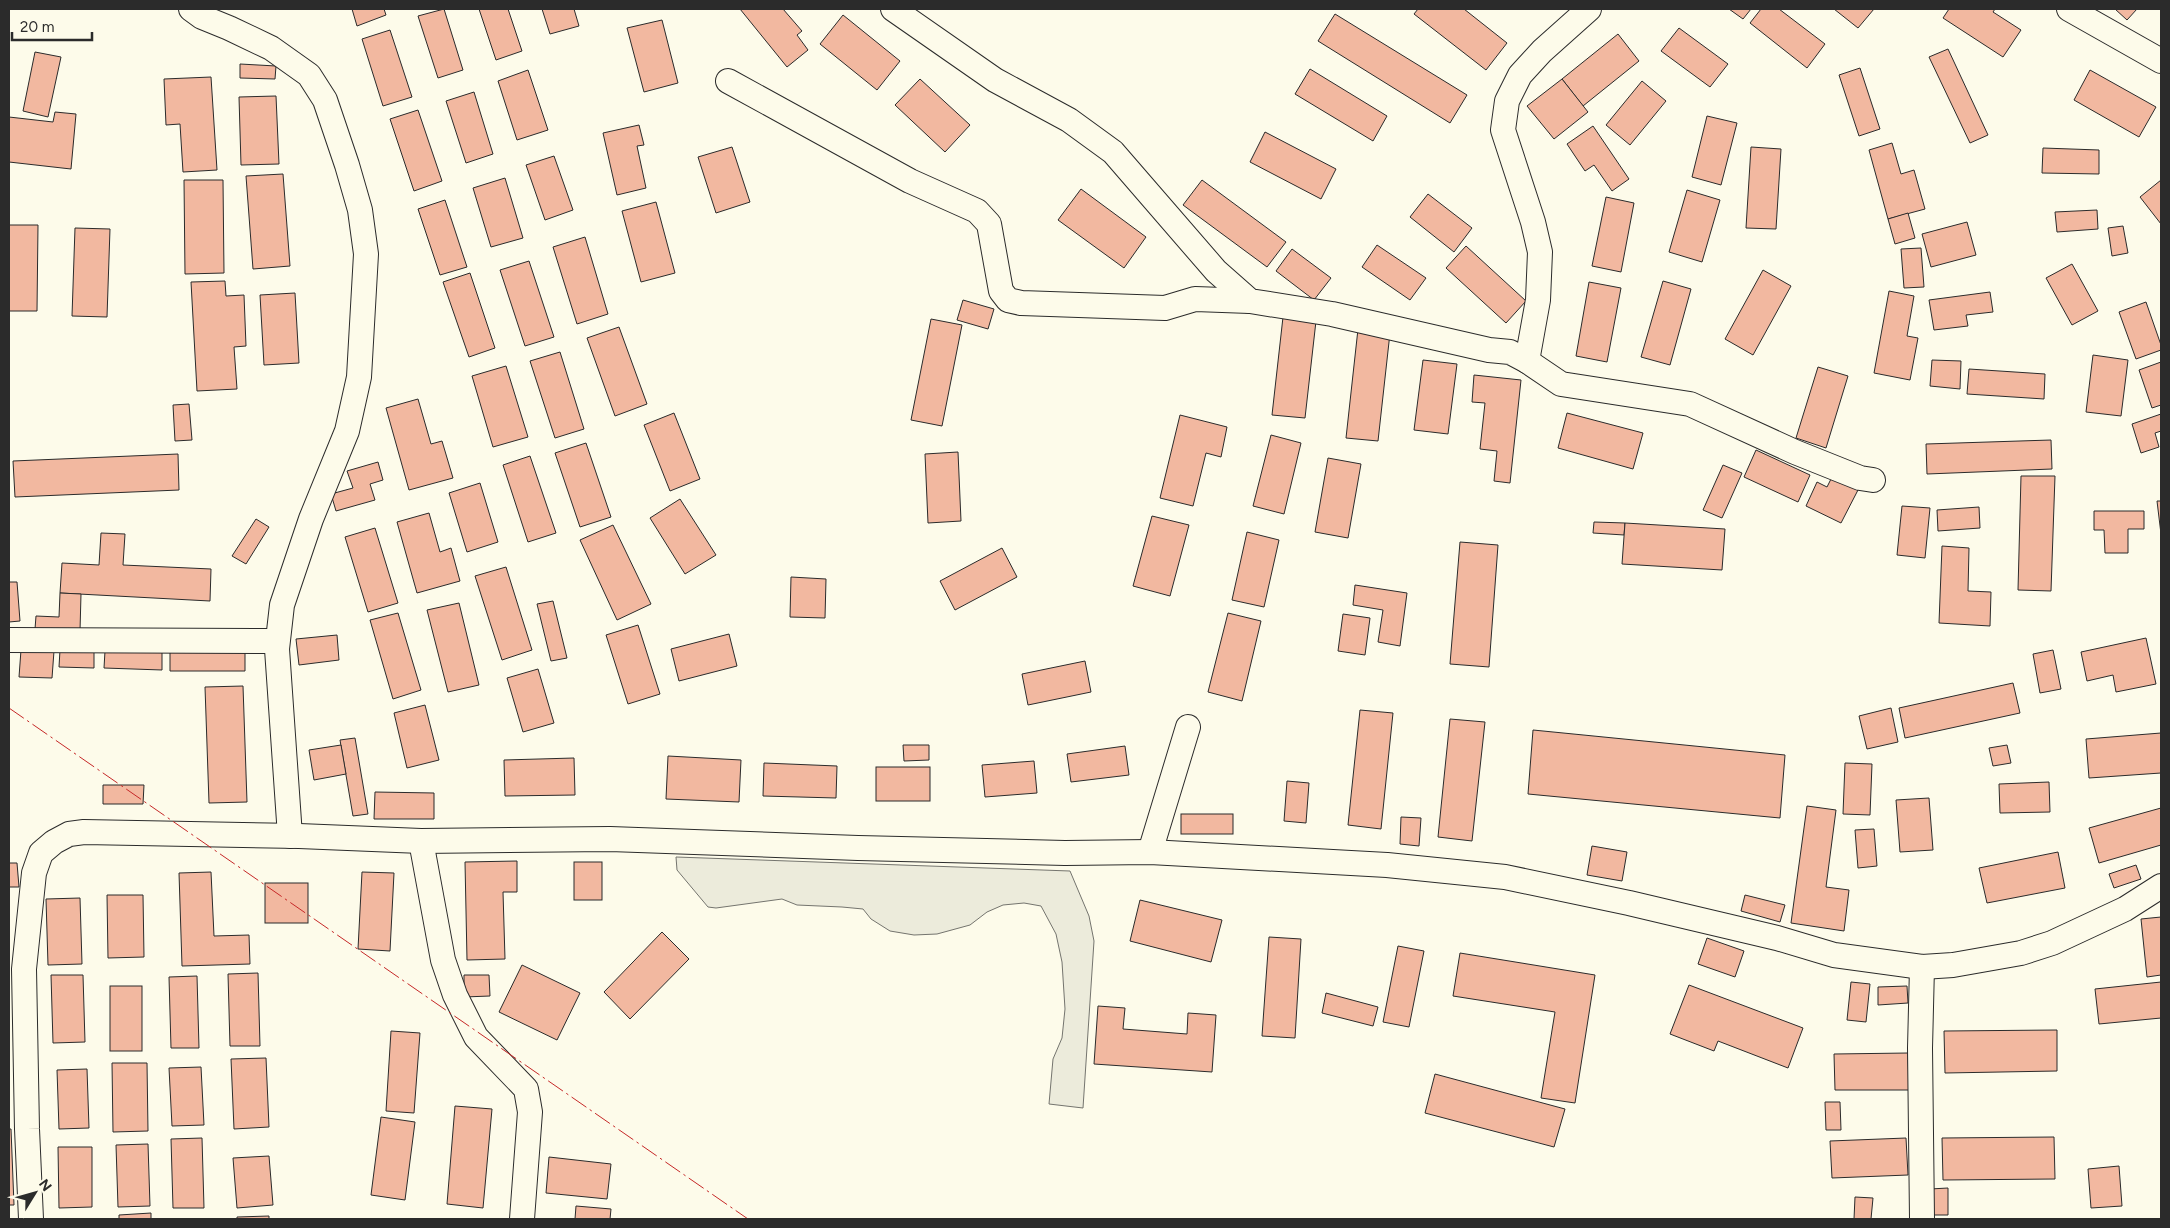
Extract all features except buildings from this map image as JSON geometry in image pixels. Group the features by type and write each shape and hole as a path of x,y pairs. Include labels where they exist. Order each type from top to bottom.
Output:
{"street":[{"path":"191,9 202,17 271,48 308,75 325,100 347,165 361,219 366,254 359,378 347,431 311,520 282,605 277,641 290,836"},
{"path":"893,9 995,80 1069,120 1113,152 1216,271 1250,301"},
{"path":"1527,361 1538,300 1540,252 1533,222 1503,130 1507,101 1520,75 1542,51 1589,9"},
{"path":"2069,9 2161,61"},
{"path":"728,81 910,180 977,211 989,224 1001,292 1008,300 1021,303 1165,308 1195,299 1250,301 1332,314 1489,350 1510,352 1561,384 1690,404 1794,452 1860,478 1873,480"},
{"path":"9,640 277,641"},
{"path":"1150,852 1188,727"},
{"path":"31,1219 24,970 34,874 41,853 54,842 69,834 84,832 290,836 421,841 610,839 917,850 1065,853 1150,852 1387,865 1505,877 1629,903 1767,936 1834,955 1922,967 1953,965 2021,953 2052,943 2125,909 2161,886"},
{"path":"421,841 443,960 455,995 476,1036 526,1089 530,1112 522,1219"},
{"path":"1922,967 1920,1048 1922,1219"}],"shaded area":[{"path":"676,857 1070,871 1089,916 1094,941 1083,1108 1049,1104 1053,1059 1062,1038 1065,1009 1062,962 1056,934 1041,906 1024,903 1003,905 987,912 970,925 937,934 914,935 890,931 871,919 863,909 797,905 782,899 716,908 708,907 677,870"}],"power":[{"path":"9,708 748,1219"}]}
